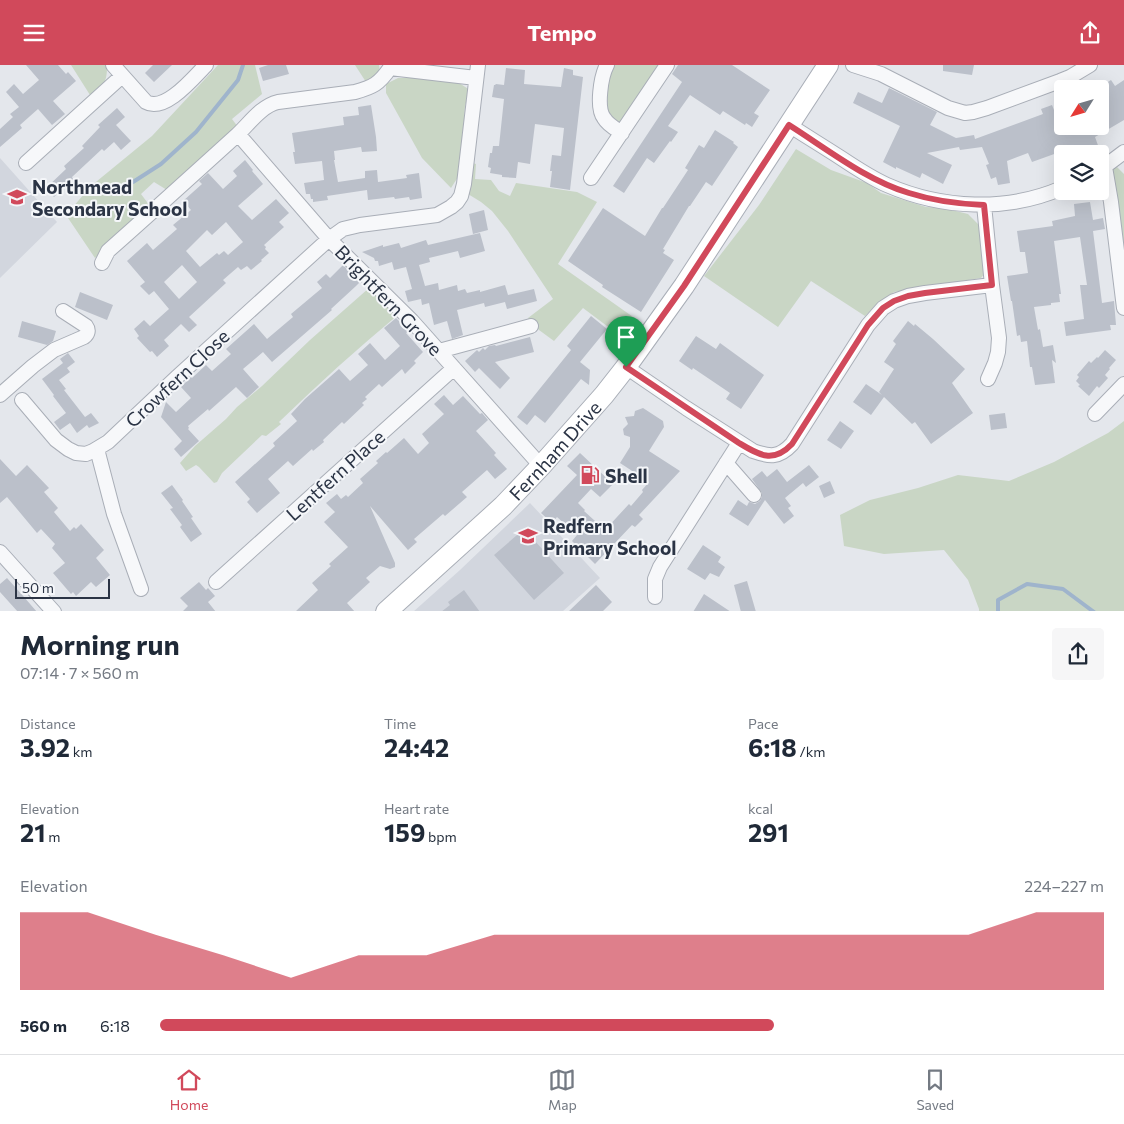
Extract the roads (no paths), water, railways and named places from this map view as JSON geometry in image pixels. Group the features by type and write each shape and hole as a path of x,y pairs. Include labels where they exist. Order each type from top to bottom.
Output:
{"street":[{"path":"26,163 118,70 146,102 153,105 167,100 178,92 206,65"},
{"path":"608,65 603,79 600,107 604,119 622,133"},
{"path":"591,178 667,65"},
{"name":"Fernham Drive","path":"386,611 503,506 604,395 684,286 828,65"},
{"path":"853,65 880,74 948,108 965,113 973,112 1060,81 1090,65"},
{"path":"102,263 108,251 269,105 363,90 377,84 388,67 477,71"},
{"name":"Crowfern Close","path":"97,449 115,436 176,377 329,239 343,229 437,215 452,207 461,196 464,184 477,71"},
{"path":"789,125 859,170 886,185 908,193 945,202 984,205 1033,198 1054,191"},
{"name":"Brightfern Grove","path":"238,134 329,239 412,321 541,466"},
{"path":"1109,163 1124,152"},
{"path":"1109,194 1124,308"},
{"path":"984,205 999,338 998,352 988,379"},
{"path":"626,367 739,443 753,451 771,456 779,454 792,444 868,325 883,308 894,301 908,296 992,285"},
{"path":"0,395 54,350 87,335 88,328 63,311"},
{"path":"439,351 531,326"},
{"name":"Lentfern Place","path":"216,582 454,368"},
{"path":"1095,414 1124,384"},
{"path":"22,400 56,440 68,449 76,453 86,453 97,449 114,514 141,589"},
{"path":"655,597 655,579 660,567 739,443"},
{"path":"726,463 754,495"},
{"path":"0,553 54,611"}],"waterway":[{"path":"133,182 161,164 196,132 238,80 243,65"},
{"path":"998,611 998,600 1027,584 1063,589 1093,611"}],"place":[{"name":"Northmead Secondary School","path":"17,197"},
{"name":"Shell","path":"590,475"},
{"name":"Redfern Primary School","path":"528,536"}]}
